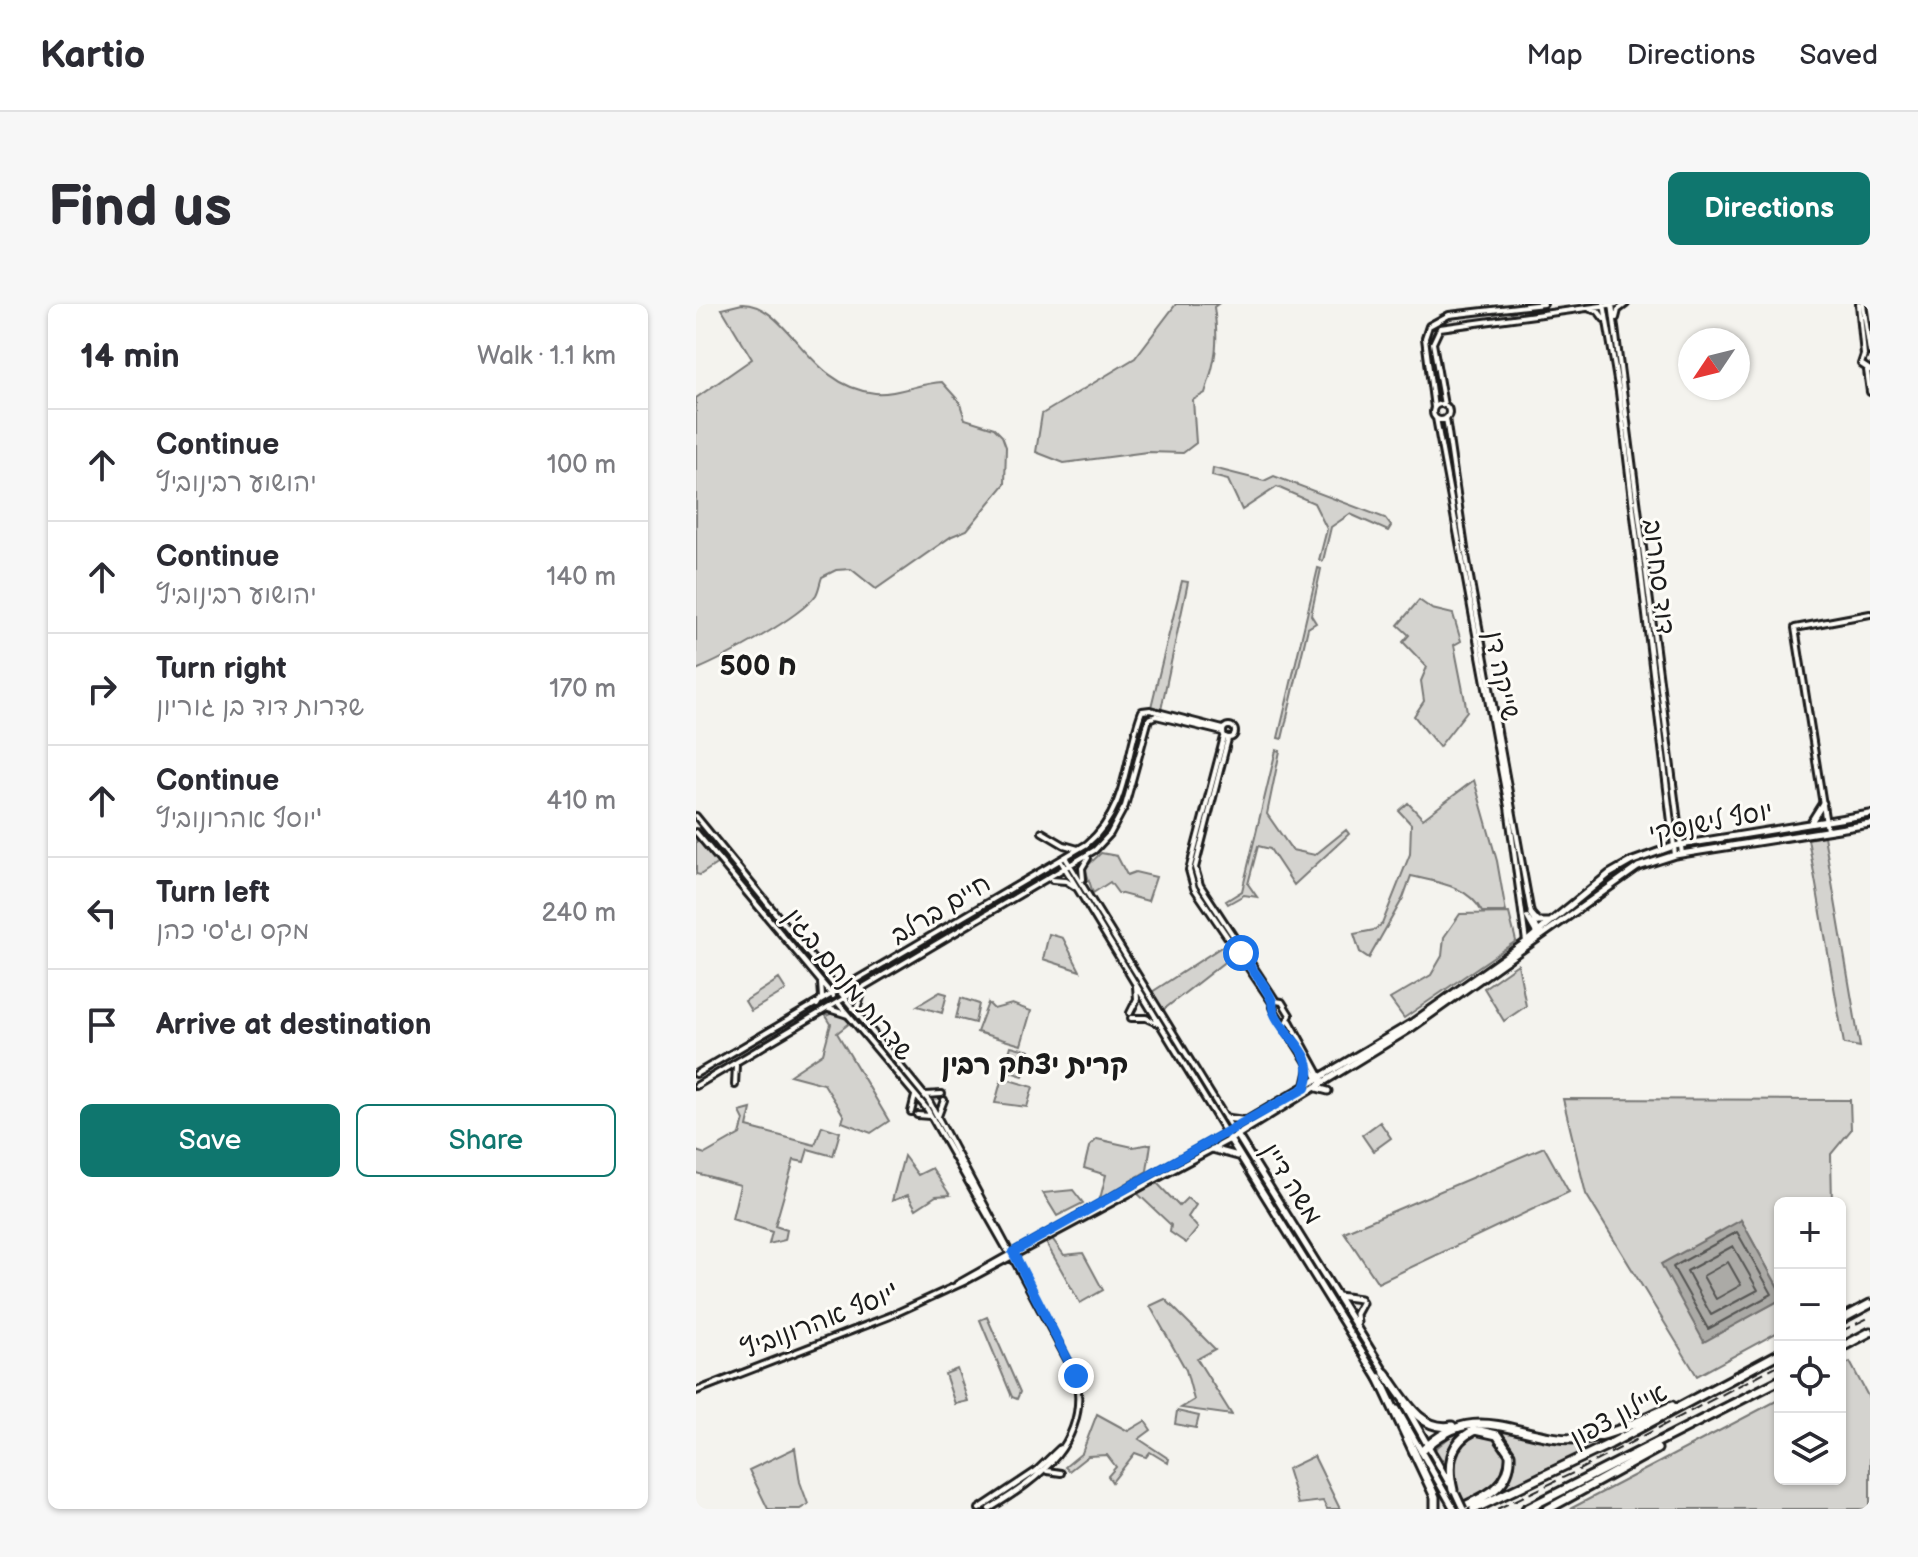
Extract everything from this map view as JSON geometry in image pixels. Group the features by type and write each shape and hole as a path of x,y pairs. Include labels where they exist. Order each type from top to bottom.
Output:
{"highway":[{"path":"1846,1317 1870,1304"},
{"path":"1846,1345 1870,1332"},
{"name":"איילון צפון","path":"1474,1509 1596,1451 1774,1356"},
{"path":"1382,1376 1427,1424 1444,1428 1474,1422 1562,1438 1592,1438 1711,1389"},
{"path":"1382,1376 1435,1497 1435,1509"},
{"path":"1526,1509 1774,1383"},
{"path":"1425,1448 1452,1429 1474,1422"},
{"path":"1548,1509 1696,1424"},
{"path":"1452,1494 1450,1462 1458,1441 1475,1430 1497,1435 1510,1454 1505,1480 1496,1490 1458,1509"}],"main road":[{"path":"1807,824 1816,818 1823,803"},
{"name":"יוסף לישנסקי","path":"1538,934 1621,867 1674,846 1870,814"},
{"name":"יוסף לישנסקי","path":"1538,934 1631,872 1675,855 1870,824"},
{"path":"1531,914 1538,922 1551,922"},
{"path":"1246,1151 1243,1136 1248,1124 1316,1088 1321,1078 1410,1024 1538,934"},
{"path":"1229,1140 1248,1124 1321,1078 1425,1019 1538,934"},
{"path":"1305,1088 1310,1067"},
{"path":"1316,1088 1328,1091"},
{"path":"1226,1118 1248,1124"},
{"path":"1226,1133 1235,1133"},
{"name":"משה דיין","path":"1226,1133 1382,1376 1452,1494"},
{"name":"משה דיין","path":"1235,1133 1358,1328 1382,1376"},
{"path":"1212,1149 1238,1156"},
{"path":"1337,1295 1361,1301 1356,1314 1358,1328"},
{"path":"1452,1494 1458,1509"}],"street":[{"name":"שייקה דן","path":"1526,942 1508,807 1434,408 1425,338 1429,326 1449,315 1544,304"},
{"name":"שייקה דן","path":"1538,934 1531,914 1466,555 1446,418 1448,411 1444,405 1433,339 1440,328 1614,304"},
{"name":"דוד סחרוב","path":"1614,304 1682,854"},
{"path":"1616,329 1617,312 1626,304"},
{"path":"1861,304 1868,353 1861,364 1868,370 1870,392"},
{"name":"דוד סחרוב","path":"1604,305 1675,855"},
{"path":"1584,308 1601,313 1610,338"},
{"path":"1624,384 1633,392"},
{"path":"1434,408 1444,405"},
{"path":"1436,418 1446,418"},
{"path":"1829,832 1795,628 1870,614"},
{"name":"חיים ברלב","path":"696,1074 817,1006 1087,844 1109,822 1118,802 1140,716 1146,709 1224,734"},
{"name":"חיים ברלב","path":"696,1086 1090,853 1110,834 1121,816 1146,723 1153,717 1224,734"},
{"path":"1224,734 1189,870 1194,888 1275,1003 1287,1006 1290,1021 1321,1078"},
{"name":"שדרות מנחם בגין","path":"696,816 924,1094 1011,1254"},
{"name":"שדרות מנחם בגין","path":"696,832 932,1116 1011,1254"},
{"path":"1042,832 1070,847 1079,849 1087,844"},
{"path":"1084,885 1082,869 1090,853"},
{"name":"משה דיין","path":"1062,859 1073,865 1235,1133"},
{"name":"משה דיין","path":"1062,859 1226,1133"},
{"path":"1046,881 1062,880 1079,889"},
{"path":"1523,907 1538,934"},
{"path":"1134,980 1138,997 1131,1016 1149,1019 1163,1027"},
{"path":"817,1006 822,997 821,981"},
{"name":"שדרות מנחם בגין","path":"833,982 848,987"},
{"path":"857,1011 863,990"},
{"path":"1275,1003 1273,1011 1310,1067 1321,1078"},
{"path":"827,1009 848,1015"},
{"path":"1284,1026 1290,1021"},
{"path":"735,1085 733,1074 737,1063"},
{"path":"911,1112 915,1094"},
{"path":"924,1094 943,1097 938,1109 940,1122"},
{"path":"917,1115 932,1116"},
{"name":"יוסף אהרונוביץ'","path":"1011,1254 1226,1133"},
{"name":"יוסף אהרונוביץ'","path":"696,1391 890,1316 957,1284 1229,1140"},
{"path":"1008,1244 1021,1248"},
{"path":"989,1509 1044,1471 1077,1421 1081,1399 1076,1376 1011,1254"},
{"path":"979,1509 1050,1462"},
{"path":"1044,1471 1061,1473"}],"shaded area":[{"path":"742,304 758,308 773,317 815,362 832,377 852,387 883,393 942,382 959,401 965,419 994,428 1002,436 1006,447 1005,484 967,530 952,536 876,589 851,569 836,570 822,577 816,595 794,615 741,648 696,670 696,398 752,359 722,309"},
{"path":"1176,304 1218,304 1214,307 1216,351 1212,371 1205,393 1193,400 1196,443 1183,453 1147,452 1064,463 1036,452 1042,414 1135,358"},
{"path":"1213,468 1264,481 1274,476 1385,518 1391,526 1388,531 1350,514 1331,527 1323,561 1319,560 1327,529 1314,503 1277,487 1242,510 1228,480 1212,476"},
{"path":"1318,568 1321,569 1311,615 1316,623 1308,628 1282,739 1278,738"},
{"path":"1182,581 1188,582 1161,710 1151,707"},
{"path":"1419,600 1432,609 1453,614 1461,641 1454,645 1467,711 1439,747 1414,716 1424,701 1421,681 1427,667 1403,642 1409,635 1398,625"},
{"path":"1276,750 1280,751 1267,814 1292,850 1315,855 1346,830 1349,834 1294,885 1270,849 1258,846 1248,884 1257,897 1244,895 1228,904 1226,901 1242,891"},
{"path":"1474,780 1497,861 1506,912 1482,912 1461,891 1411,876 1403,898 1369,958 1360,952 1354,934 1374,930 1382,924 1410,854 1411,824 1399,811 1408,803 1423,819"},
{"path":"696,836 718,863 700,875 696,874"},
{"path":"1824,836 1860,1047 1844,1044 1808,839"},
{"path":"1101,853 1117,856 1127,875 1135,872 1156,877 1148,901 1118,893 1110,882 1093,893 1085,868"},
{"path":"1509,913 1516,941 1404,1018 1390,999 1431,975 1442,956 1444,937 1460,914"},
{"path":"1049,934 1063,938 1080,971 1043,959"},
{"path":"1229,942 1232,956 1163,1010 1152,992"},
{"path":"1518,964 1526,1006 1504,1021 1484,988"},
{"path":"779,979 786,990 751,1011 745,1001"},
{"path":"940,992 947,994 942,1013 917,1006"},
{"path":"961,998 979,1004 975,1023 956,1018"},
{"path":"988,1003 994,1009 1012,1004 1031,1011 1021,1045 977,1032"},
{"path":"840,1014 850,1023 837,1033 889,1121 871,1133 842,1122 844,1116 824,1084 790,1075 823,1053 831,1024 826,1016"},
{"path":"1011,1046 1030,1051 1023,1076 1004,1070"},
{"path":"1002,1078 1033,1087 1027,1107 995,1103"},
{"path":"1563,1099 1850,1100 1851,1130 1831,1154 1832,1197 1774,1197 1774,1280 1741,1220 1704,1341 1774,1303 1774,1334 1697,1376 1586,1194"},
{"path":"751,1109 747,1127 815,1145 822,1126 840,1132 833,1156 808,1149 804,1162 794,1160 775,1226 787,1230 785,1240 769,1244 772,1232 732,1219 740,1185 696,1173 696,1151 705,1154 740,1134 744,1120 740,1112"},
{"path":"1380,1122 1391,1138 1373,1151 1362,1135"},
{"path":"1097,1139 1133,1147 1151,1144 1147,1171 1100,1199 1106,1175 1084,1168 1089,1147"},
{"path":"1544,1147 1569,1192 1378,1283 1344,1232"},
{"path":"904,1156 918,1175 932,1168 950,1195 936,1196 916,1209 908,1195 892,1201"},
{"path":"1156,1182 1179,1206 1187,1198 1196,1205 1188,1217 1198,1228 1186,1243 1170,1232 1171,1225 1137,1193"},
{"path":"1073,1190 1083,1203 1057,1216 1043,1193"},
{"path":"1051,1237 1064,1255 1083,1253 1103,1290 1080,1303 1045,1241"},
{"path":"1165,1299 1215,1349 1197,1359 1232,1415 1181,1408 1194,1400 1186,1370 1150,1306"},
{"path":"987,1317 1020,1392 1017,1399 1012,1397 980,1320"},
{"path":"1850,1362 1870,1400 1870,1509 1570,1509 1774,1402 1774,1485 1846,1485 1846,1364"},
{"path":"957,1369 968,1401 955,1404 945,1374"},
{"path":"1177,1411 1199,1416 1196,1428 1175,1424"},
{"path":"1097,1414 1128,1431 1145,1421 1151,1430 1139,1439 1169,1459 1168,1463 1150,1452 1146,1457 1135,1453 1112,1482 1108,1476 1116,1467 1107,1455 1088,1456 1069,1471 1065,1467 1082,1453"},
{"path":"1483,1424 1575,1443 1628,1429 1496,1495 1509,1474 1512,1455 1507,1440 1496,1430 1483,1427 1469,1431 1456,1443 1446,1466 1435,1449 1461,1428"},
{"path":"1475,1433 1496,1437 1503,1450 1506,1470 1495,1485 1464,1503 1455,1482 1455,1455 1457,1447"},
{"path":"795,1448 800,1482 808,1504 800,1509 768,1509 749,1470"},
{"path":"1314,1456 1340,1509 1327,1509 1323,1501 1298,1504 1287,1469"}],"water":[{"path":"1741,1220 1774,1280 1774,1303 1704,1342 1661,1264"}],"railway":[{"path":"1846,1329 1870,1317"},
{"path":"1497,1509 1573,1473 1774,1367"}],"district":[{"name":"ח 500","path":"758,666"},
{"name":"קרית יצחק רבין","path":"1035,1065"}],"route":[{"path":"1076,1376 1018,1268 1013,1252 1305,1088 1310,1067 1288,1030 1277,1019 1273,1004 1241,953"}]}
